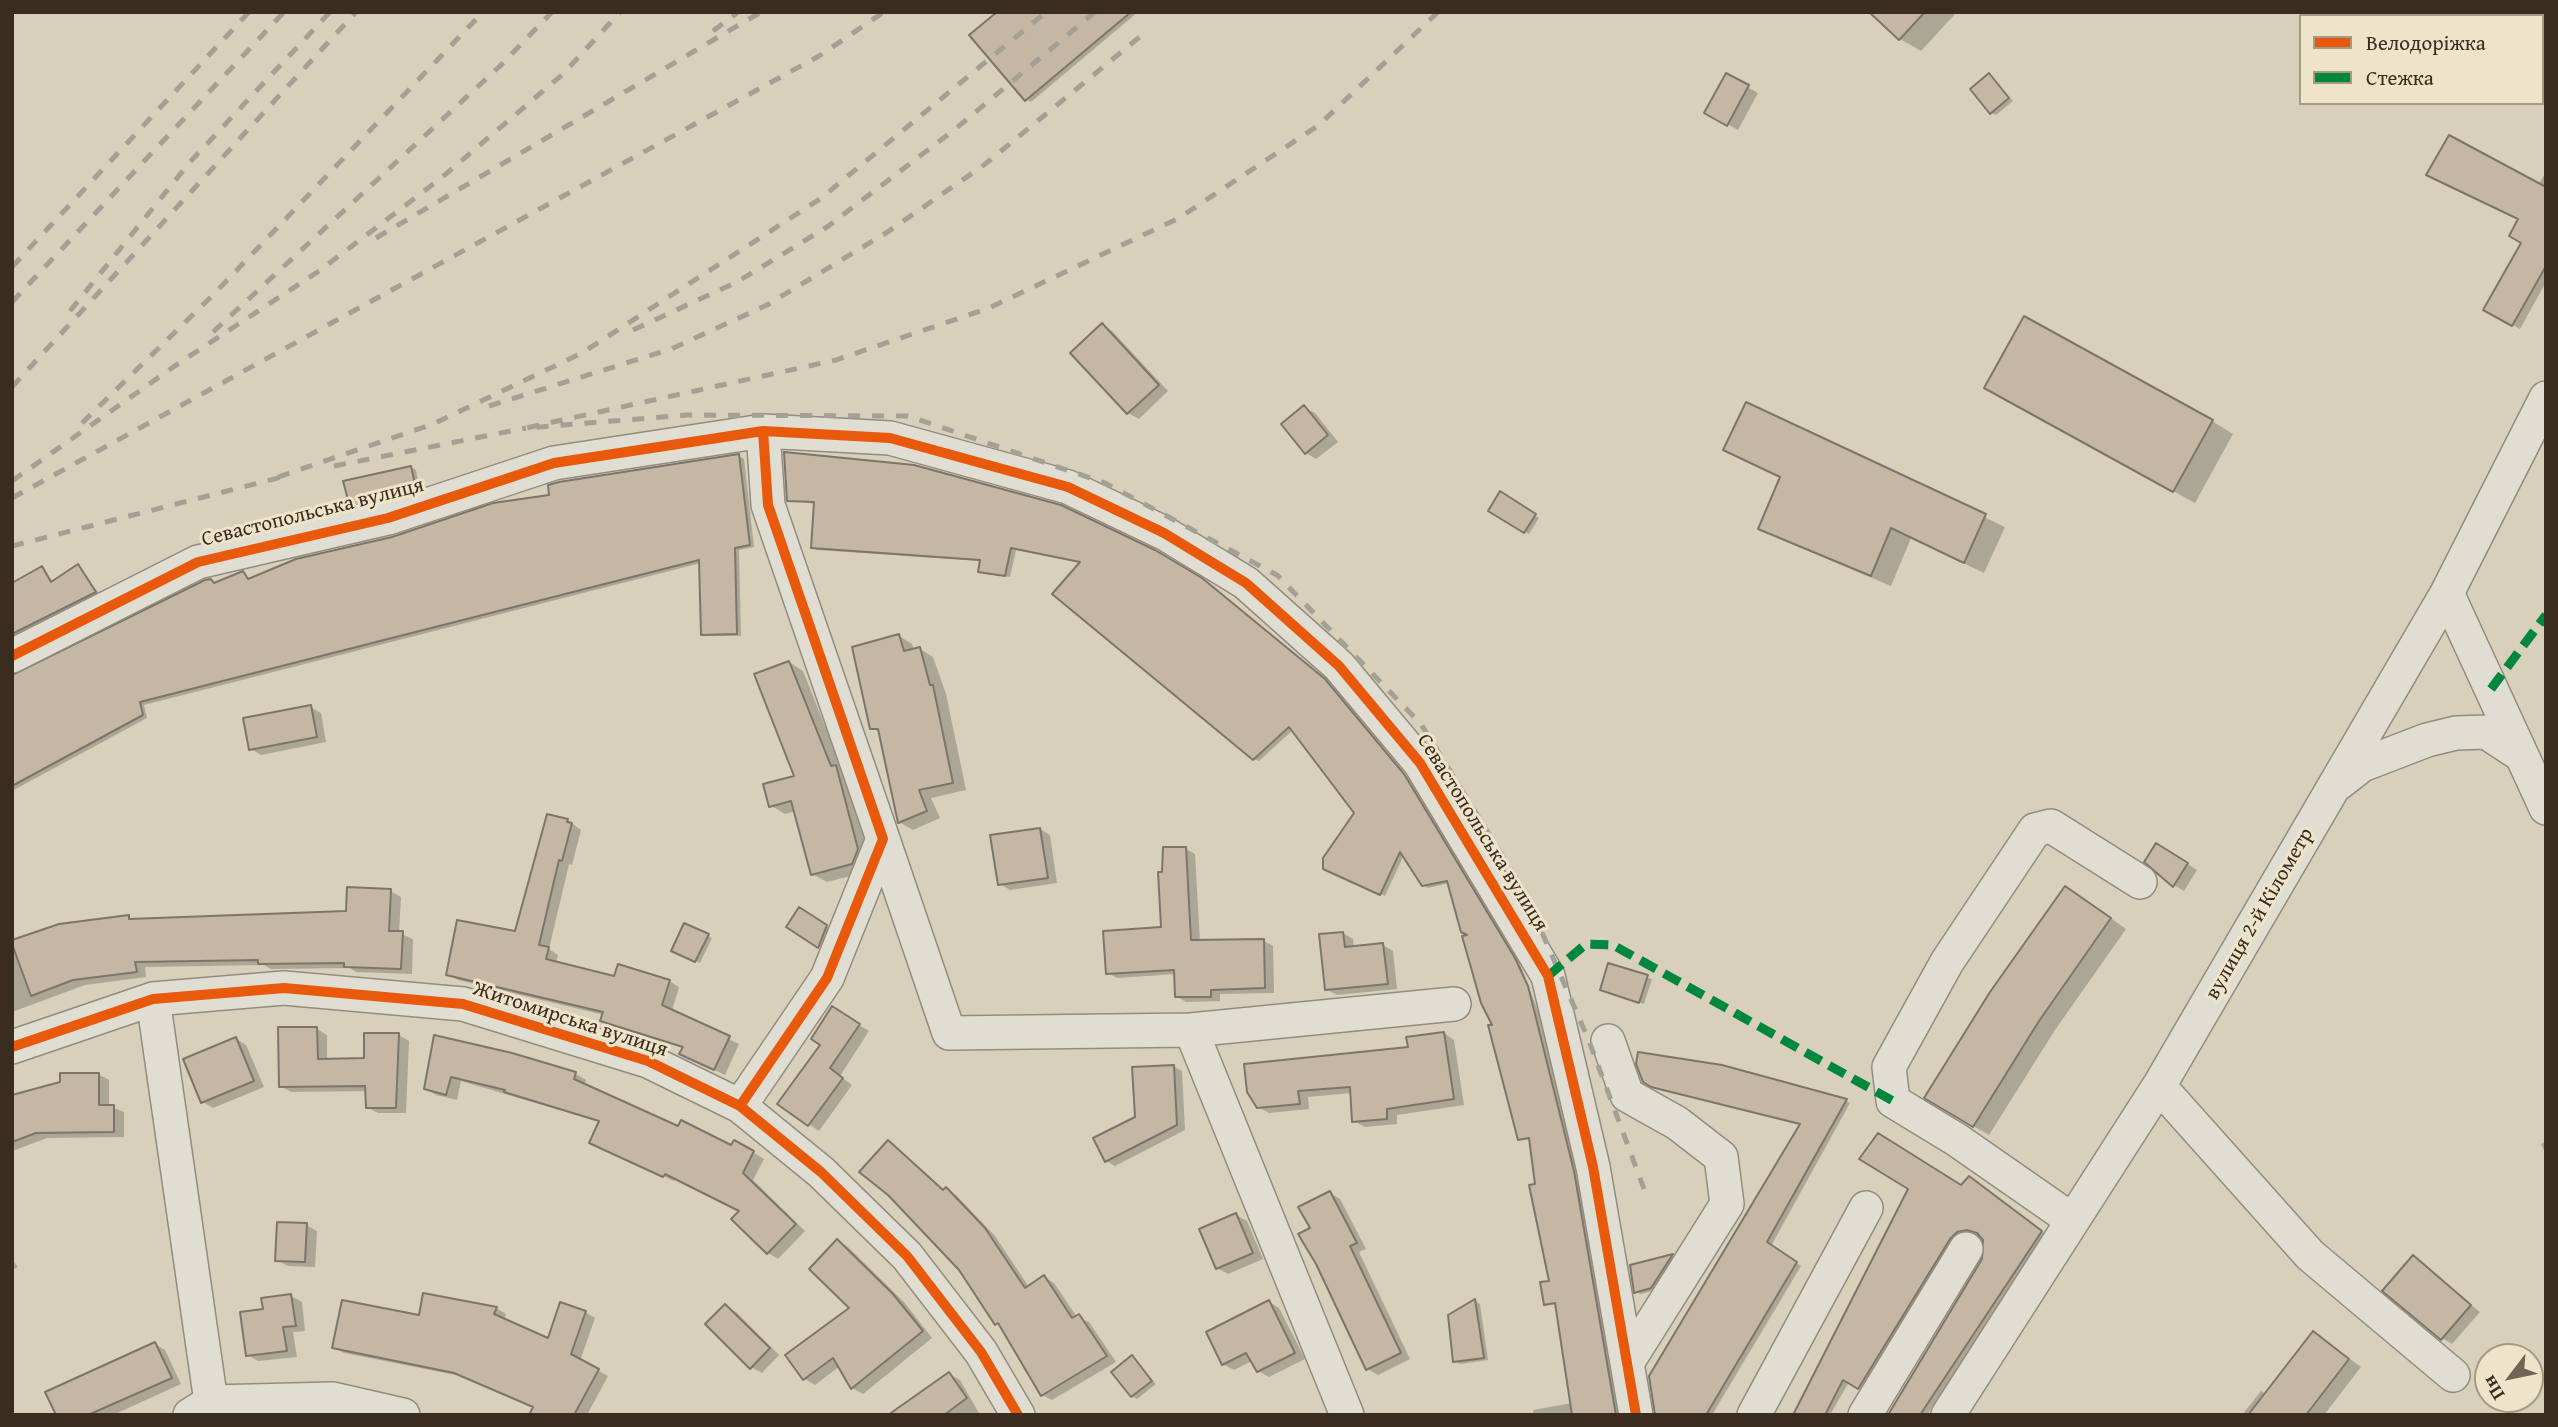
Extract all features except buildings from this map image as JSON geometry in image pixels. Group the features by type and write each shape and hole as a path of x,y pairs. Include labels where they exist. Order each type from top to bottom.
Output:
{"street":[{"name":"вулиця 2-й Кілометр","path":"1948,1415 2159,1086 2447,593 2546,398"},
{"path":"763,432 768,505 949,1033 1191,1030 1454,1004"},
{"name":"Севастопольська вулиця","path":"12,656 198,562 388,518 554,463 763,432 890,438 1068,487 1164,533 1246,583 1339,666 1420,763 1548,976 1594,1167 1636,1415"},
{"path":"2447,593 2546,808"},
{"path":"2334,788 2362,765 2427,740 2456,733 2486,732 2521,755"},
{"path":"2073,1220 1957,1140 1893,1101 1889,1067 1947,962 2035,830 2051,826 2140,882"},
{"path":"740,1107 827,978 883,839"},
{"name":"Житомирська вулиця","path":"12,1047 153,999 284,988 463,1004 648,1061 740,1107 821,1172 907,1256 981,1352 1018,1415"},
{"path":"153,999 201,1408 333,1399 403,1415"},
{"path":"1191,1030 1347,1415"},
{"path":"1608,1041 1627,1095 1677,1123 1721,1157 1727,1204 1627,1363"},
{"path":"2159,1086 2310,1255 2453,1375"},
{"path":"1754,1415 1866,1209"},
{"path":"1865,1415 1966,1249"}],"railway":[{"path":"12,267 249,12"},
{"path":"12,302 284,12"},
{"path":"70,311 190,162 330,12"},
{"path":"12,387 356,12"},
{"path":"82,423 214,294 483,12"},
{"path":"213,332 500,66 552,12"},
{"path":"12,481 179,363 319,271 440,179 563,74 620,12"},
{"path":"713,31 738,12"},
{"path":"376,238 761,12"},
{"path":"12,498 819,56 884,12"},
{"path":"278,477 433,424 582,353 820,199 1046,12"},
{"path":"633,330 737,282 827,227 954,130 1095,12"},
{"path":"1438,12 1319,125 1179,218 989,308 836,360 526,428 687,415 908,416 1105,483 1277,575 1421,724 1524,891 1589,1041 1644,1189"},
{"path":"489,406 671,349 767,305 886,233 984,165 1142,35"},
{"path":"334,466 526,428"},
{"path":"12,546 286,476"}],"marked path":[{"path":"2491,689 2546,615"},
{"path":"1548,976 1586,944 1613,945 1893,1101"}],"cycle path":[{"path":"763,431 890,438 1068,487 1164,533 1246,583 1339,666 1420,763 1548,976 1593,1167 1636,1415"},
{"path":"12,656 198,562 388,518 554,463 763,431 768,505 883,839 827,978 740,1106"},
{"path":"12,1047 153,999 284,988 463,1004 648,1061 740,1106 821,1172 907,1256 981,1352 1018,1415"}]}
